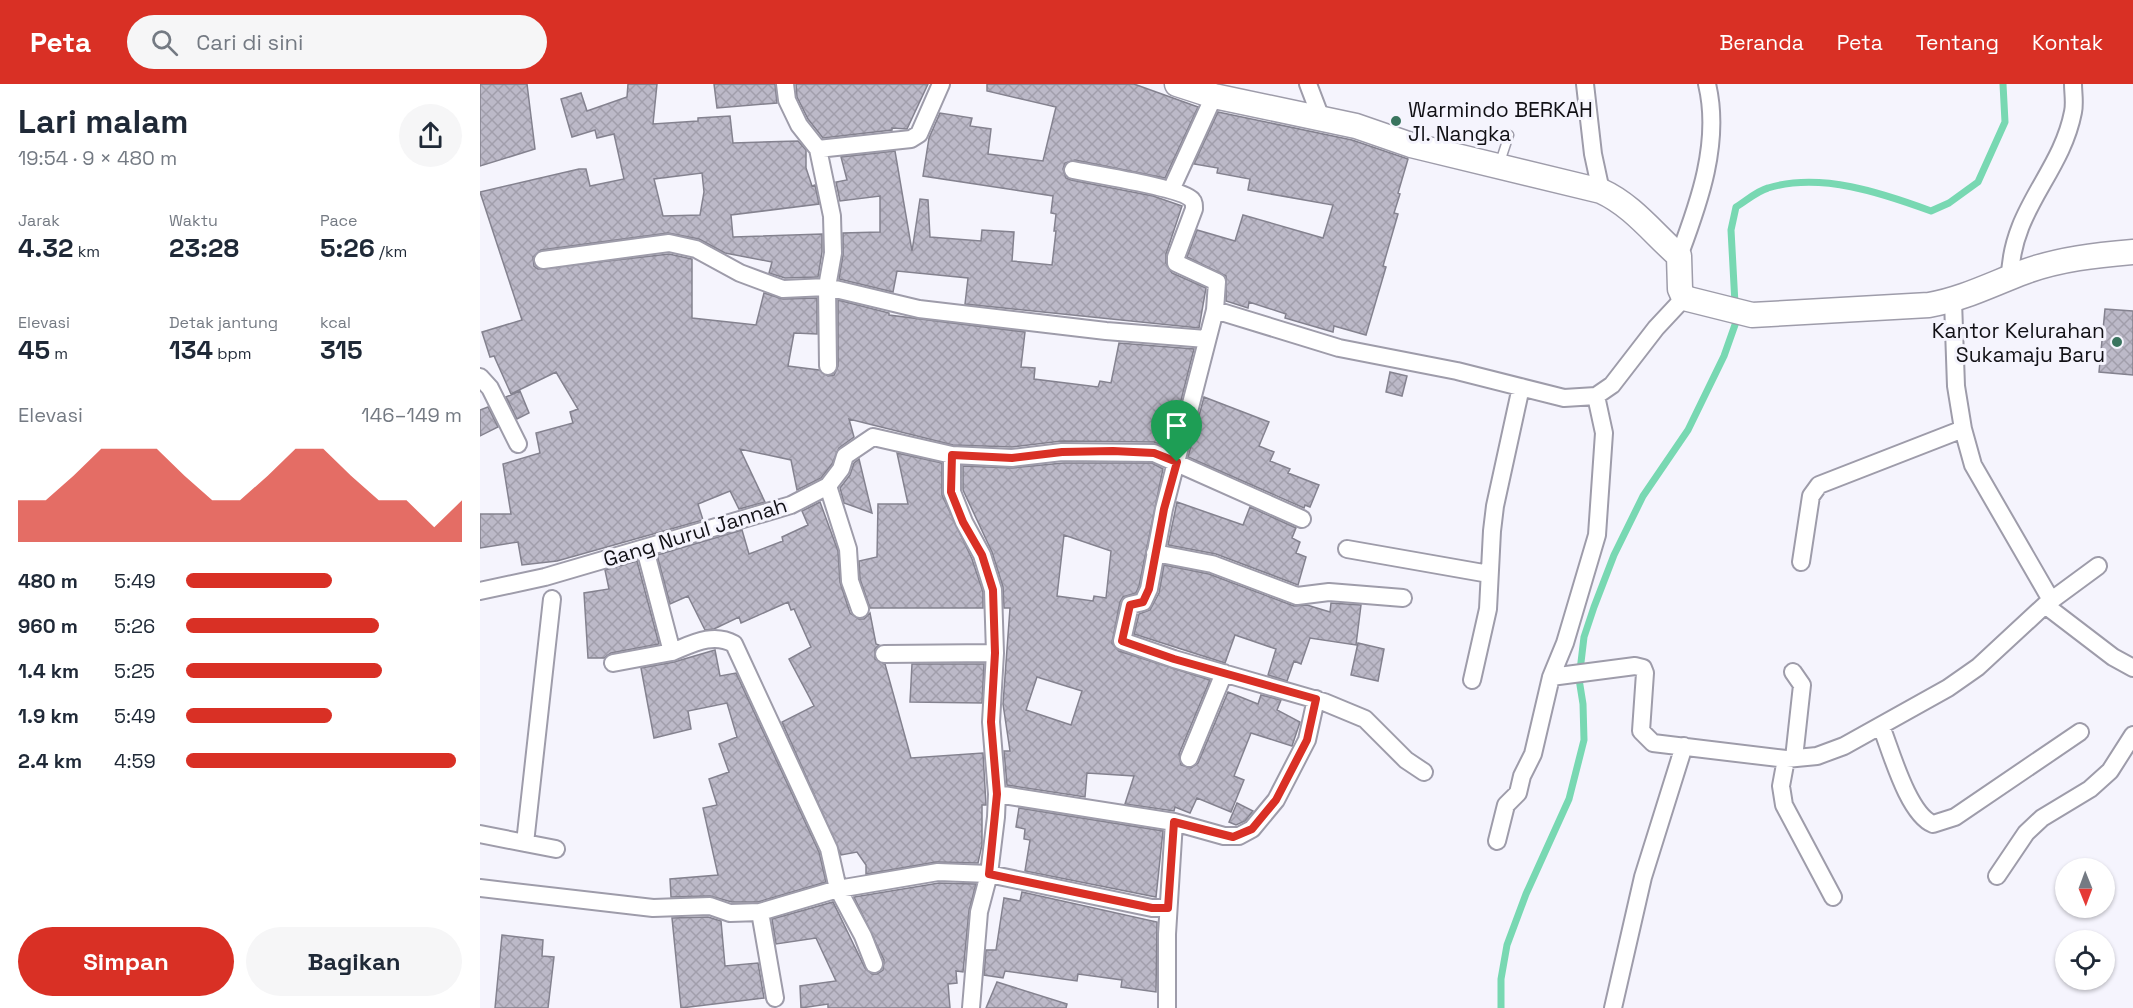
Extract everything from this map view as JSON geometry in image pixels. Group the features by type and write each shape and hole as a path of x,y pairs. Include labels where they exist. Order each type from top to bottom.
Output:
{"street":[{"path":"785,84 787,100 799,125 818,149 832,216 833,253 827,286 828,366"},
{"path":"818,149 911,139 920,134 941,84"},
{"path":"1177,84 1214,96 1356,126 1411,145 1601,191 1620,200 1634,211 1644,225 1679,256"},
{"path":"1308,84 1321,118"},
{"path":"1585,84 1593,154 1601,191"},
{"path":"1684,298 1680,288 1679,256 1699,203 1709,147 1712,122 1707,84"},
{"path":"2010,278 2010,256 2018,227 2067,132 2074,110 2073,84"},
{"path":"1171,190 1214,96"},
{"path":"1073,170 1171,190 1189,197 1194,205 1176,263 1216,280 1215,310 1155,553 1149,589 1143,602 1130,605 1122,641 1316,699 1365,719 1406,760 1424,772"},
{"path":"543,260 669,243 696,249 740,273 783,289 827,286 919,309 1106,331 1206,339"},
{"path":"1684,298 1752,315 1929,305 1953,301 2010,278 2073,259 2133,252"},
{"path":"1215,310 1339,348 1457,371 1564,399 1596,396 1612,385 1656,328 1684,298"},
{"path":"1953,301 1956,386 1963,429 1973,465 2048,603 2113,657 2133,668"},
{"path":"480,377 490,388 518,444"},
{"path":"1472,680 1488,609 1495,506 1521,387"},
{"path":"1497,841 1506,805 1518,793 1522,776 1533,754 1598,535 1604,433 1596,396"},
{"path":"1801,562 1811,496 1820,485 1963,429"},
{"path":"860,609 850,581 848,549 828,486 841,468 845,456 873,437 952,455 1012,458 1062,452 1154,453 1302,519"},
{"path":"952,455 951,492 963,522 982,555 993,590 995,653 991,722 997,794 989,874 979,912 971,1008"},
{"name":"Gang Nurul Jannah","path":"480,591 545,577 791,505 828,486"},
{"path":"645,549 672,652"},
{"path":"1347,549 1489,574"},
{"path":"1155,553 1212,564 1297,596 1329,592 1403,598"},
{"path":"1558,676 1635,666 1643,668 1646,673 1641,731 1653,743 1790,758 1817,756 1844,746 1881,726 1978,668 2048,603 2098,566"},
{"path":"525,843 552,599"},
{"path":"613,663 672,652 705,639 718,639 734,644 829,849 838,889 863,936 874,964"},
{"path":"884,654 995,653"},
{"path":"1793,672 1802,685 1790,758 1781,786 1785,805 1833,897"},
{"path":"1189,758 1224,673"},
{"path":"997,794 1174,822 1233,837 1252,829 1276,800 1307,740 1316,699"},
{"path":"1881,726 1911,801 1919,813 1933,824 1955,817 2080,732"},
{"path":"1997,876 2026,833 2042,818 2090,789 2110,771 2133,735"},
{"path":"1613,1008 1643,877 1684,746"},
{"path":"1167,1008 1168,908 1174,822"},
{"path":"480,834 556,849"},
{"path":"480,888 653,908 710,906 730,914 760,912 838,889 938,872 989,874 1152,908 1168,908"},
{"path":"760,912 775,998"}],"lane":[{"path":"1499,165 1509,135"}],"building":[{"path":"480,84 527,84 535,149 480,166"},
{"path":"628,84 657,84 653,124 730,116 733,143 798,141 806,150 806,168 812,186 815,185 819,204 731,215 733,237 822,234 818,277 785,278 769,273 772,262 725,253 699,239 668,233 541,250 533,257 534,266 538,269 669,254 692,259 692,318 756,325 764,293 783,299 817,298 817,334 794,333 788,366 819,370 828,376 834,375 838,366 838,300 889,313 889,315 1025,332 1021,367 1035,368 1034,379 1098,387 1100,381 1111,383 1119,343 1194,349 1169,448 1154,442 1062,441 1012,447 953,445 849,419 854,437 839,448 832,464 821,478 797,490 791,460 740,449 765,502 739,509 730,491 698,504 703,520 557,561 522,565 518,542 480,548 480,514 511,514 503,464 540,453 536,433 573,423 570,412 578,409 556,372 511,394 494,356 490,357 482,332 522,320 480,192 579,169 586,169 590,186 624,179 614,134 597,138 595,130 572,137 561,99 581,93 587,111 627,97","holes":["702,173 704,192 700,215 663,216 654,179"]},
{"path":"714,84 775,84 777,103 717,108"},
{"path":"796,84 928,84 907,129 892,128 892,130 823,138 808,119 797,97"},
{"path":"987,84 1134,84 1198,107 1165,178 1075,160 1065,163 1063,169 1066,178 1071,180 1153,196 1182,206 1166,254 1166,263 1172,273 1206,288 1199,328 965,304 968,278 897,271 893,292 839,279 843,255 843,233 880,232 880,196 840,201 836,182 847,180 841,157 895,151 912,251 920,199 928,200 930,237 981,241 982,230 1014,232 1012,261 1052,265 1056,231 1054,231 1056,214 1051,213 1053,196 923,176 929,138 940,113 972,118 970,126 991,129 988,154 1043,161 1056,107 987,91"},
{"path":"1218,112 1352,140 1408,159 1394,213 1398,214 1383,266 1386,267 1366,335 1334,326 1333,332 1285,318 1286,314 1249,302 1248,308 1226,301 1226,276 1187,257 1197,230 1235,241 1243,215 1323,238 1333,205 1248,190 1250,179 1217,173 1218,168 1194,164"},
{"name":"Kantor Kelurahan Sukamaju Baru","path":"2105,309 2133,311 2133,375 2099,372"},
{"path":"1390,372 1407,376 1402,396 1386,392"},
{"path":"520,391 529,413 517,419 506,397"},
{"path":"1204,397 1269,422 1259,446 1274,452 1270,461 1290,469 1288,473 1319,485 1310,507 1305,505 1304,508 1188,457"},
{"path":"488,407 498,427 480,436 480,410"},
{"path":"897,453 942,463 942,495 972,559 983,592 983,608 870,608 860,579 859,561 877,557 878,504 908,504"},
{"path":"859,459 872,513 844,503 840,488 850,475 854,463"},
{"path":"1063,463 1152,463 1163,469 1139,586 1136,593 1123,597 1120,602 1112,643 1119,651 1210,680 1179,754 1181,765 1191,768 1198,763 1228,692 1258,704 1261,695 1281,700 1277,710 1300,722 1292,746 1251,733 1234,776 1244,780 1231,812 1197,798 1190,813 1175,807 1174,811 1125,804 1134,776 1087,773 1085,797 1007,785 1004,751 1010,751 1003,704 1010,608 1004,608 1003,587 992,552 963,490 963,466 1012,468","holes":["1064,535 1111,551 1106,598 1094,596 1093,601 1057,596","1037,677 1082,691 1071,725 1026,710"]},
{"path":"820,502 838,551 840,582 850,613 859,619 864,619 870,613 876,644 879,645 875,649 875,659 885,664 911,758 983,753 986,805 982,805 982,845 978,863 936,862 866,874 866,865 857,852 841,855 782,722 814,706 789,659 811,647 794,609 791,610 788,602 741,623 739,617 714,629 705,630 688,596 670,604 657,555 742,530 749,554 783,541 782,537 808,525 802,511"},
{"path":"1177,502 1243,525 1250,507 1296,528 1292,538 1300,542 1296,553 1306,557 1298,585 1216,554 1168,545"},
{"path":"637,561 659,644 611,653 604,658 588,658 584,593 609,589 605,570"},
{"path":"1164,565 1209,574 1294,606 1307,605 1330,612 1331,603 1361,605 1356,645 1310,638 1301,664 1294,661 1287,681 1268,675 1276,649 1235,635 1225,663 1134,634 1139,614 1150,610 1159,593"},
{"path":"1358,643 1384,649 1378,681 1351,675"},
{"path":"715,650 720,676 736,673 819,852 826,882 758,902 732,902 710,896 671,897 670,879 718,875 703,808 717,805 709,779 729,772 719,744 737,737 727,703 688,711 691,729 654,738 641,668 674,662"},
{"path":"912,664 984,664 982,703 910,702"},
{"path":"1237,803 1253,811 1245,821 1236,825 1229,822"},
{"path":"1019,808 1163,831 1156,897 1025,871 1030,840 1024,839 1025,829 1016,827"},
{"path":"939,883 976,884 969,911 963,972 956,971 957,983 948,984 950,1008 828,1008 828,1004 801,1008 800,986 836,981 816,938 776,944 772,919 833,902 865,968 872,974 877,974 883,970 884,960 854,897"},
{"path":"1022,892 1157,922 1156,992 1121,987 1122,980 1078,974 1077,981 1005,971 1003,978 984,975 986,950 996,950 1004,898 1020,901"},
{"path":"708,917 721,921 725,966 758,963 764,998 681,1008 672,918"},
{"path":"502,935 543,940 542,956 554,957 548,1008 495,1008"},
{"path":"997,982 1067,1004 1066,1008 986,1008"}],"waterway":[{"path":"1501,1008 1501,979 1507,945 1526,894 1569,799 1584,740 1583,704 1579,679 1584,637 1594,607 1614,555 1643,496 1688,430 1724,356 1736,322 1731,230 1736,207 1768,188 1809,182 1851,187 1931,211 1949,203 1978,182 2005,122 2003,84"}],"place":[{"name":"Warmindo BERKAH Jl. Nangka","path":"1396,121"},
{"name":"Kantor Kelurahan Sukamaju Baru","path":"2117,342"}],"route":[{"path":"1113,451 1154,453 1177,462 1158,535 1149,589 1145,601 1130,605 1122,641 1174,659 1316,699 1307,740 1276,800 1252,829 1233,837 1174,822 1168,908 1152,908 989,874 997,794 991,722 995,653 993,590 982,555 963,522 951,492 952,455 1012,458 1062,452 1113,451"}]}
